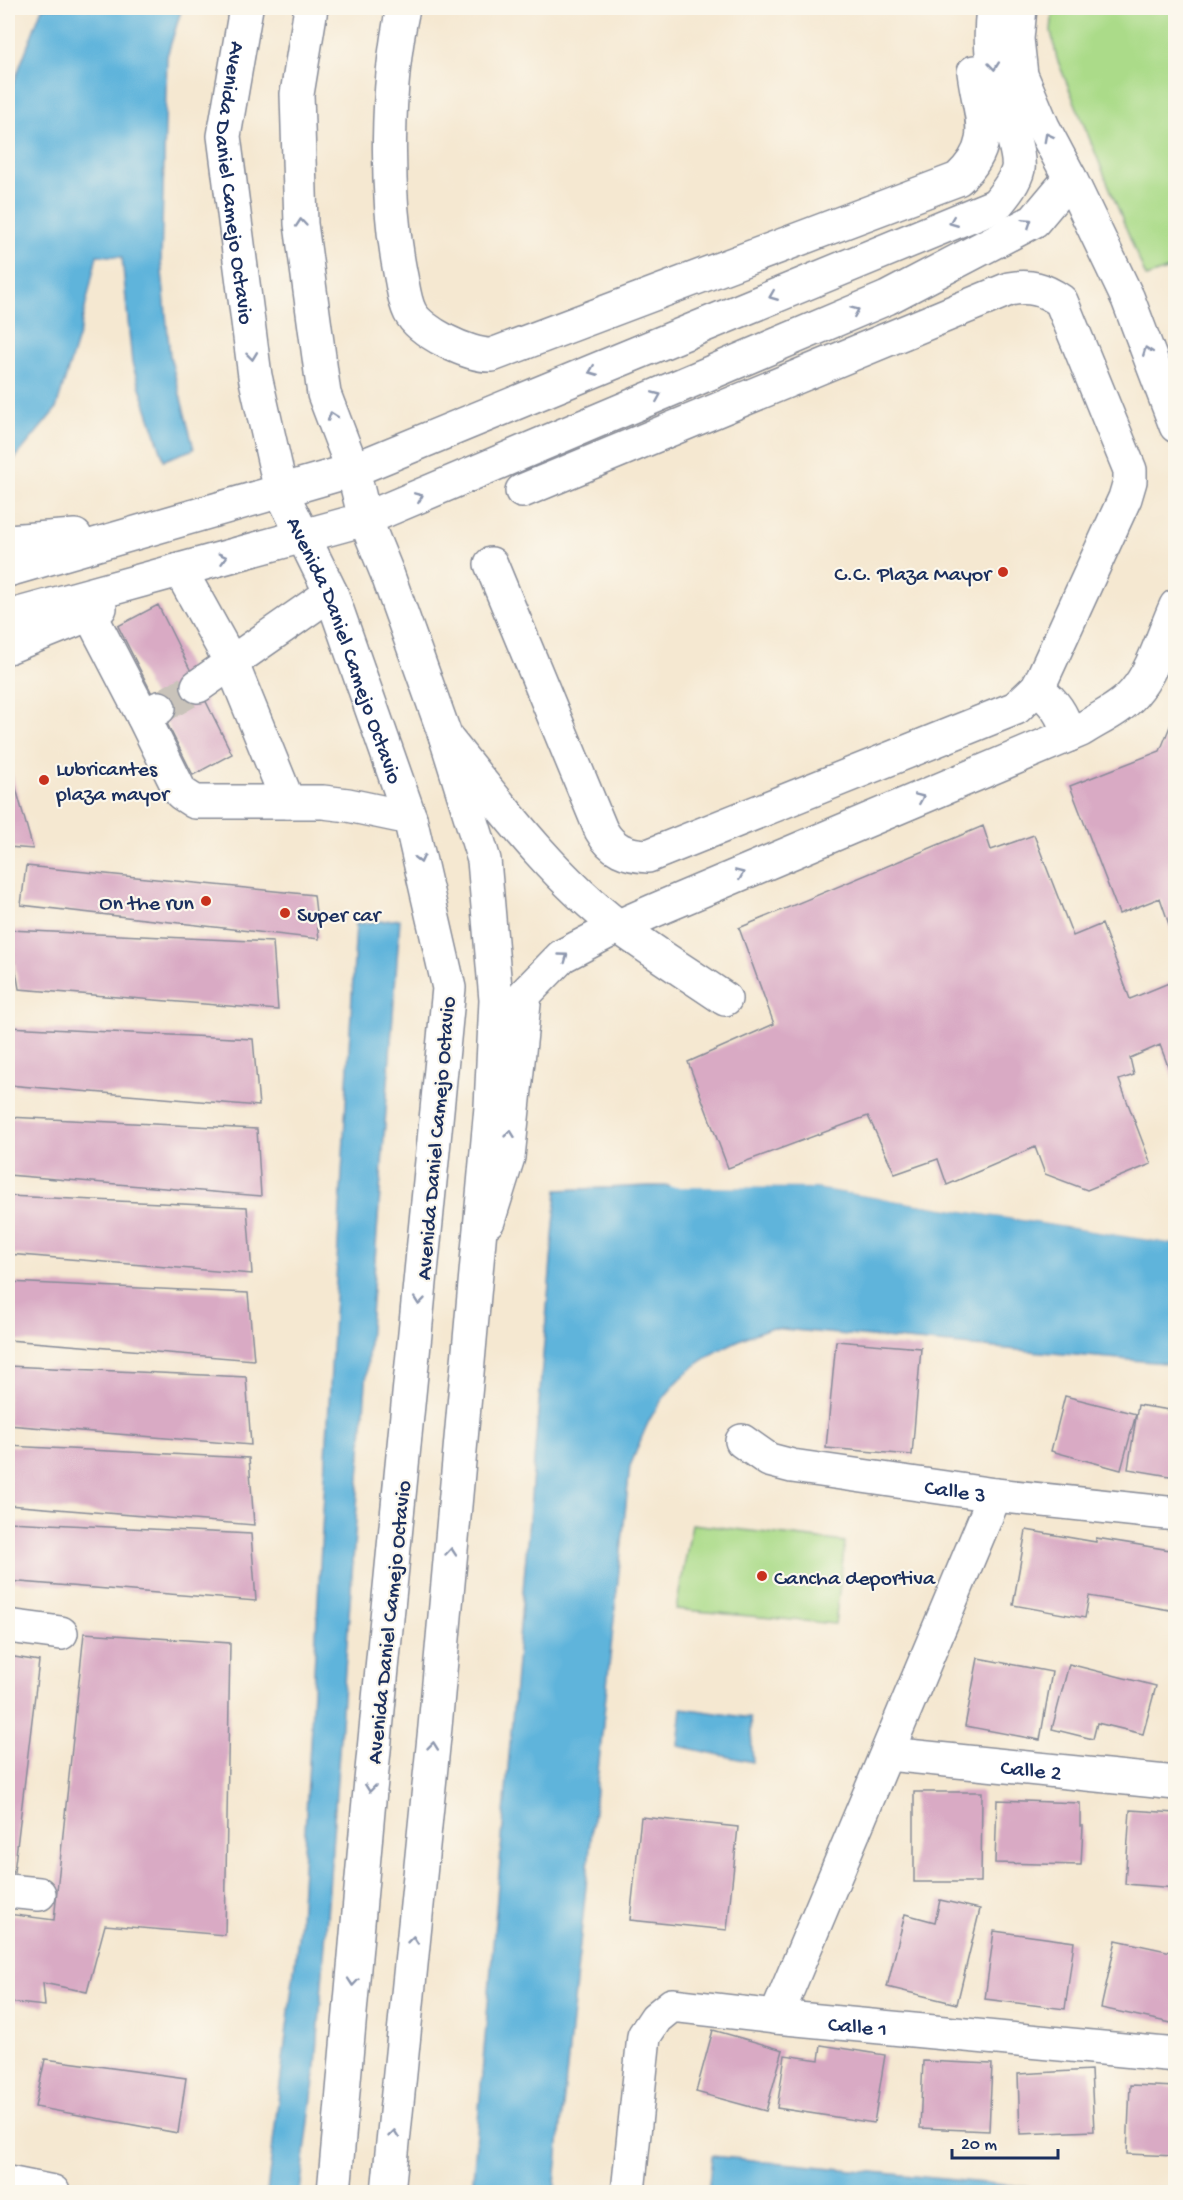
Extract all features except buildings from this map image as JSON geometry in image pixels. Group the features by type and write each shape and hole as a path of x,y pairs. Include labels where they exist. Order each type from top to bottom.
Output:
{"main road":[{"name":"Avenida Daniel Camejo Octavio","path":"246,8 224,136 255,376 281,491 331,593 410,818 449,988 333,2193"},
{"path":"311,8 297,94 301,224 324,394 353,470 365,519 387,573 446,738 484,860 496,1000 492,1107 436,1715 388,2193"},
{"path":"403,8 395,54 391,102 390,197 406,303 418,324 429,332 482,355 492,354 958,179 979,153 983,128 970,40 970,8"},
{"path":"8,570 353,470 996,205 1010,188 1018,168 1016,149 996,81 991,30 993,8"},
{"path":"1020,8 1017,39 1021,75 1043,127 1128,299 1176,426"},
{"path":"8,617 365,519 887,298 1034,220 1070,178"},
{"path":"846,221 869,257 903,333"},
{"path":"490,564 601,830 613,847 622,852 635,856 648,856 1016,708 1037,688 1125,498 1130,482 1130,470 1061,302 1048,292 1032,287 1009,289 522,491"},
{"path":"8,541 145,530"},
{"path":"180,570 232,664 288,802"},
{"path":"8,647 90,614 146,579"},
{"path":"198,686 331,593"},
{"path":"478,1251 508,1157 525,994 562,956 619,926 1069,735 1118,707 1133,694 1146,676 1176,606"},
{"path":"90,614 151,712 181,793 195,802 323,802 410,818"},
{"path":"1037,688 1063,715 1069,735"},
{"path":"446,738 522,832 571,884 619,926 725,999"},
{"name":"Calle 3","path":"742,1441 769,1460 792,1466 995,1495 1176,1514"},
{"path":"776,2017 995,1495"},
{"path":"8,1626 61,1633"},
{"name":"Calle 2","path":"888,1754 1176,1783"},
{"name":"Calle 1","path":"628,2193 644,2036 656,2018 672,2005 1176,2055"},
{"path":"8,2182 53,2193"}],"green space":[{"path":"1053,8 1175,8 1175,267 1146,277 1057,59 1051,31"},
{"name":"Cancha deportiva","path":"692,1524 845,1542 835,1624 676,1609"}],"water":[{"path":"42,8 182,8 167,56 161,261 170,356 194,449 164,460 132,363 122,257 97,255 80,331 56,409 8,467 8,98"},
{"path":"400,919 316,2066 300,2192 267,2192 300,1921 356,924"},
{"path":"649,1186 815,1188 1175,1244 1175,1364 770,1328 717,1352 701,1362 673,1386 650,1419 630,1466 554,2192 472,2192 557,1190"},
{"path":"682,1708 750,1718 753,1762 678,1746"},
{"path":"712,2156 1074,2192 708,2192"}],"pier":[{"path":"670,1184 815,1185 1176,1241 1175,1244 815,1188 670,1187"}],"tunnel":[{"path":"159,708 198,686"}],"place":[{"name":"C.C. Plaza Mayor","path":"1003,572"},
{"name":"Lubricantes plaza mayor","path":"44,780"},
{"name":"On the run","path":"206,901"},
{"name":"Super car","path":"285,913"},
{"name":"Cancha deportiva","path":"762,1576"}]}
